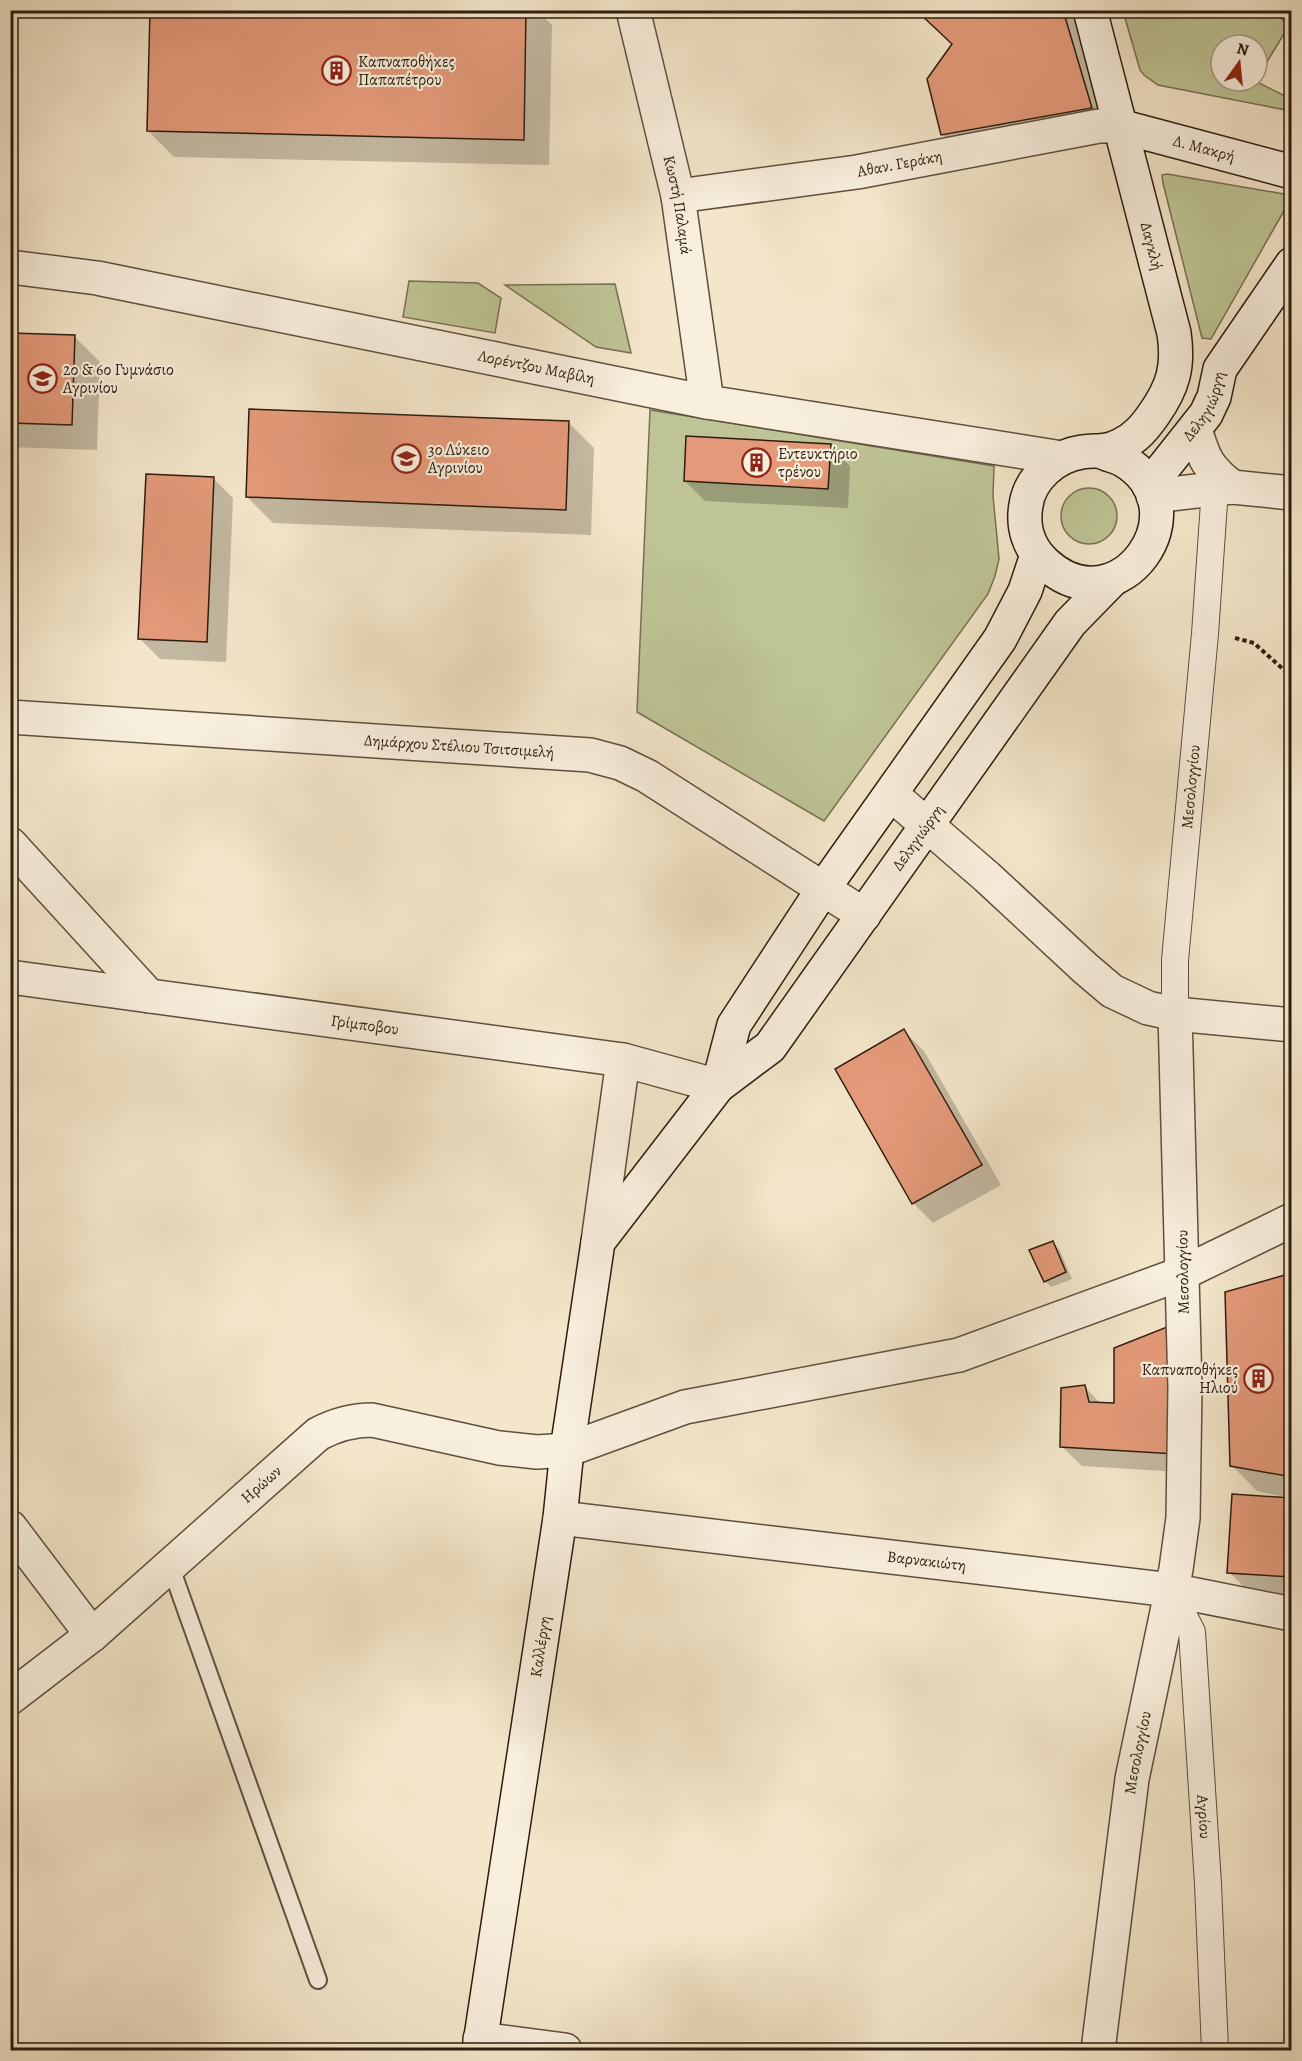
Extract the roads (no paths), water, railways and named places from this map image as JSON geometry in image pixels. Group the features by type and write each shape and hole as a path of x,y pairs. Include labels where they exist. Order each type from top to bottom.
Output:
{"street":[{"name":"Κωστή Παλαμά","path":"633,10 678,196 707,402"},
{"name":"Δαγκλή","path":"1090,10 1177,352 1175,374 1167,396 1143,430 1122,445 1102,452"},
{"name":"Αθαν. Γεράκη","path":"678,196 857,172 1100,126 1119,126"},
{"name":"Δ. Μακρή","path":"1119,126 1292,172"},
{"name":"Δεληγιώργη","path":"1151,491 1206,414 1215,397 1220,369 1292,264"},
{"name":"Λορέντζου Μαβίλη","path":"10,267 97,278 707,402 1062,458"},
{"path":"1174,333 1183,348 1194,358 1220,369"},
{"path":"1195,429 1203,455 1224,487"},
{"path":"1082,452 1102,452 1122,460 1137,471 1151,491 1157,513 1156,530 1150,546 1140,561 1127,573 1112,580 1094,583 1075,581 1056,573 1036,555 1025,524 1026,503 1033,485 1046,469 1062,458 1082,452"},
{"path":"1151,491 1224,487 1292,493"},
{"name":"Μεσολογγίου","path":"1098,2050 1132,1779 1171,1590 1183,1518 1185,1479 1183,1273 1175,960 1204,634 1224,487"},
{"name":"Δεληγιώργη","path":"718,1086 734,1025 823,889 1000,639 1026,591 1036,555"},
{"name":"Δεληγιώργη","path":"598,1242 718,1086 770,1047 1070,623 1112,580"},
{"name":"Δημάρχου Στέλιου Τσιτσιμελή","path":"10,717 590,755 620,763 647,776 864,915"},
{"path":"891,794 1112,991 1148,1008 1175,1014 1292,1025"},
{"path":"10,844 149,996"},
{"name":"Γρίμποβου","path":"10,977 623,1060 718,1086"},
{"path":"598,1242 623,1060"},
{"name":"Ηρώων","path":"10,1698 92,1635 318,1434 340,1425 372,1420 498,1448 537,1452 567,1450 686,1407 959,1355 1183,1273 1292,1220"},
{"name":"Καλλέργη","path":"479,2045 560,1518 567,1450 598,1242"},
{"name":"Βαρνακιώτη","path":"560,1518 1171,1590 1292,1614"},
{"path":"10,1527 92,1635"},
{"name":"Αγρίου","path":"1171,1590 1192,1632 1219,2050"},
{"path":"479,2045 566,2050"}],"lane":[{"path":"170,1565 318,1980"}],"place":[{"name":"Καπναποθήκες Παπαπέτρου","path":"337,71"},
{"name":"2ο & 6ο Γυμνάσιο Αγρινίου","path":"42,379"},
{"name":"3ο Λύκειο Αγρινίου","path":"407,459"},
{"name":"Εντευκτήριο τρένου","path":"757,463"},
{"name":"Καπναποθήκες Ηλιού","path":"1259,1379"}]}
